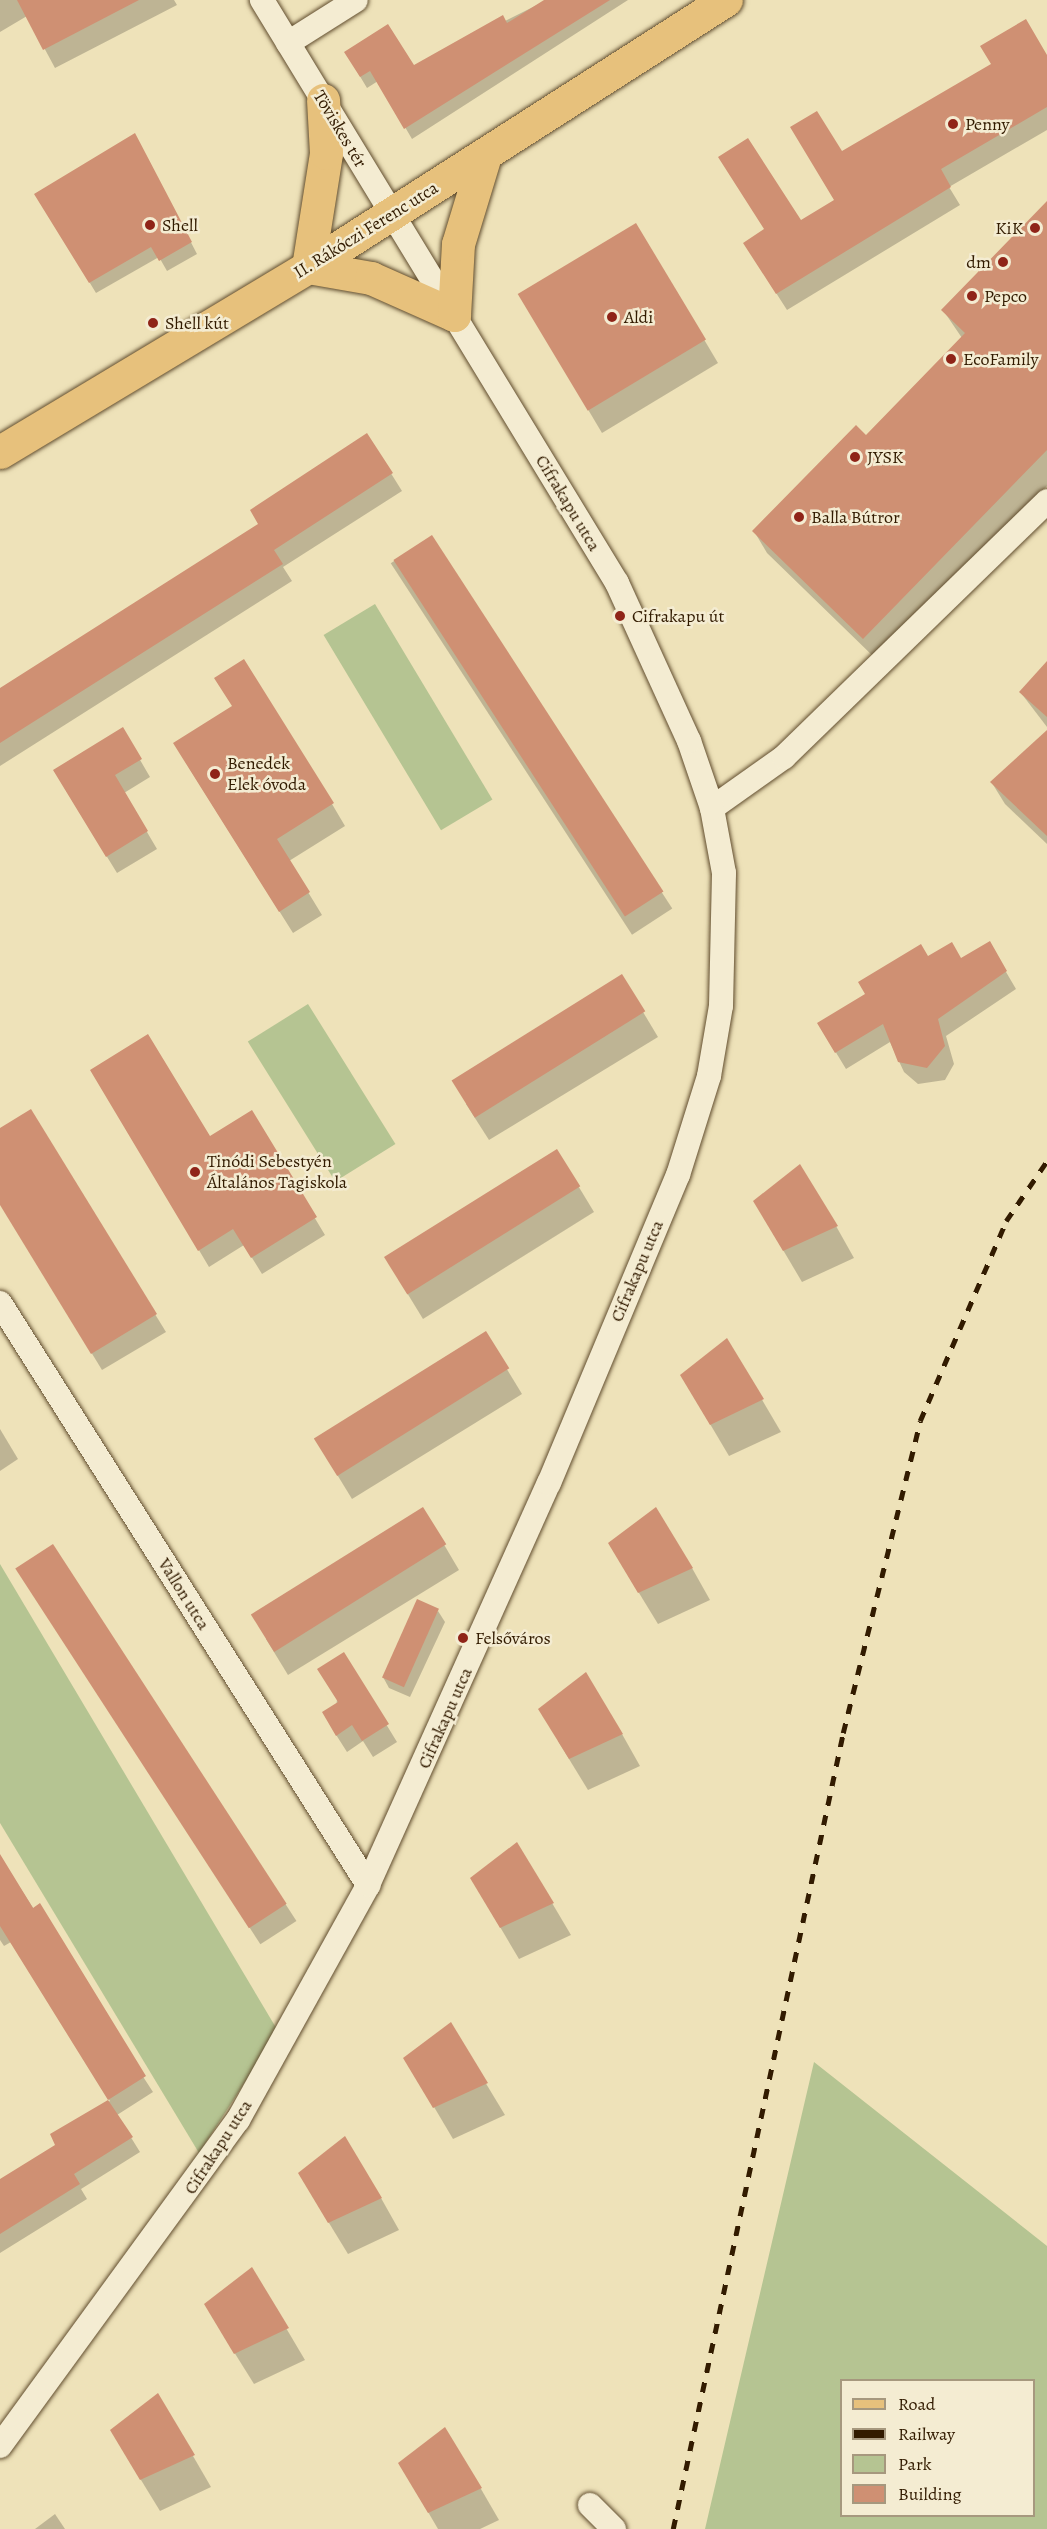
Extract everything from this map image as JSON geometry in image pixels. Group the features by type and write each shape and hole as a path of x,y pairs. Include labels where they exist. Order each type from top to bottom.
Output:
{"main road":[{"name":"II. Rákóczi Ferenc utca","path":"0,452 308,267 726,0"},
{"path":"323,100 326,153 308,267 371,278 454,315 458,244 485,155"}],"street":[{"name":"Töviskes tér","path":"262,0 392,214"},
{"path":"288,43 356,0"},
{"name":"Cifrakapu utca","path":"0,2446 238,2120 368,1885 544,1494 678,1175 709,1076 721,1006 724,873 712,808 689,741 617,583 392,214"},
{"path":"712,808 784,757 1047,501"},
{"name":"Vallon utca","path":"0,1302 368,1885"},
{"path":"590,2505 614,2529"}],"green space":[{"path":"375,604 492,799 441,830 324,635"},
{"path":"308,1004 395,1144 335,1182 248,1042"},
{"path":"0,1564 278,2031 199,2153 0,1823"},
{"path":"814,2062 1047,2246 1047,2529 705,2529"}],"building":[{"path":"17,0 139,0 43,50"},
{"path":"544,0 610,0 404,129 370,71 360,77 344,52 388,24 414,65 503,15 507,23"},
{"path":"1026,19 1047,55 1047,107 941,169 951,187 776,294 743,243 764,229 718,157 748,138 801,220 834,200 790,127 817,111 842,151 991,64 980,46"},
{"path":"135,133 192,242 159,261 151,247 89,283 34,194"},
{"path":"1047,201 1047,450 863,639 752,531 856,425 866,435 965,333 941,310"},
{"name":"Aldi","path":"636,223 706,340 588,411 518,294"},
{"path":"367,433 393,473 274,550 283,564 0,743 0,688 258,524 250,510"},
{"path":"432,535 663,891 625,916 393,560"},
{"name":"Benedek Elek óvoda","path":"244,659 334,803 277,839 310,892 279,912 173,743 232,706 214,678"},
{"path":"1047,661 1047,717 1019,692"},
{"path":"123,727 142,759 115,775 148,831 106,857 53,770"},
{"path":"1047,730 1047,836 990,782"},
{"path":"990,941 1007,971 938,1019 945,1046 927,1068 898,1062 883,1024 835,1053 817,1023 865,994 858,982 921,944 928,956 952,942 961,958"},
{"path":"622,974 645,1011 475,1118 452,1081"},
{"path":"148,1034 210,1136 252,1110 317,1217 251,1258 233,1229 198,1251 90,1070"},
{"path":"31,1109 157,1314 91,1354 0,1205 0,1128"},
{"path":"557,1149 580,1186 407,1294 384,1257"},
{"path":"800,1164 838,1226 783,1251 753,1201"},
{"path":"486,1331 509,1368 337,1476 314,1439"},
{"path":"727,1338 764,1399 710,1425 680,1375"},
{"path":"423,1507 446,1544 274,1652 251,1615"},
{"path":"656,1507 693,1568 638,1593 608,1543"},
{"path":"53,1544 287,1904 249,1928 15,1569"},
{"path":"417,1599 439,1609 404,1687 382,1678"},
{"path":"344,1652 389,1724 362,1741 352,1725 336,1736 322,1712 338,1702 317,1669"},
{"path":"586,1672 623,1734 569,1759 538,1709"},
{"path":"517,1842 554,1903 500,1928 470,1878"},
{"path":"0,1854 33,1908 40,1903 146,2076 108,2100 0,1926"},
{"path":"451,2022 488,2083 433,2108 403,2058"},
{"path":"108,2100 133,2137 74,2174 80,2184 0,2234 0,2179 55,2145 50,2134"},
{"path":"345,2136 382,2198 328,2223 298,2173"},
{"path":"252,2267 289,2328 234,2354 204,2304"},
{"path":"158,2393 195,2455 140,2480 110,2430"},
{"path":"445,2427 482,2488 428,2513 398,2463"}],"railway":[{"path":"673,2529 843,1733 920,1421 1006,1221 1047,1161"}],"place":[{"name":"Penny","path":"953,124"},
{"name":"Shell","path":"150,225"},
{"name":"KiK","path":"1035,228"},
{"name":"dm","path":"1003,262"},
{"name":"Pepco","path":"972,296"},
{"name":"Aldi","path":"612,317"},
{"name":"Shell kút","path":"153,323"},
{"name":"EcoFamily","path":"951,359"},
{"name":"JYSK","path":"855,457"},
{"name":"Balla Bútror","path":"799,517"},
{"name":"Cifrakapu út","path":"620,616"},
{"name":"Benedek Elek óvoda","path":"215,774"},
{"name":"Tinódi Sebestyén Általános Tagiskola","path":"195,1172"},
{"name":"Felsőváros","path":"463,1638"}]}
